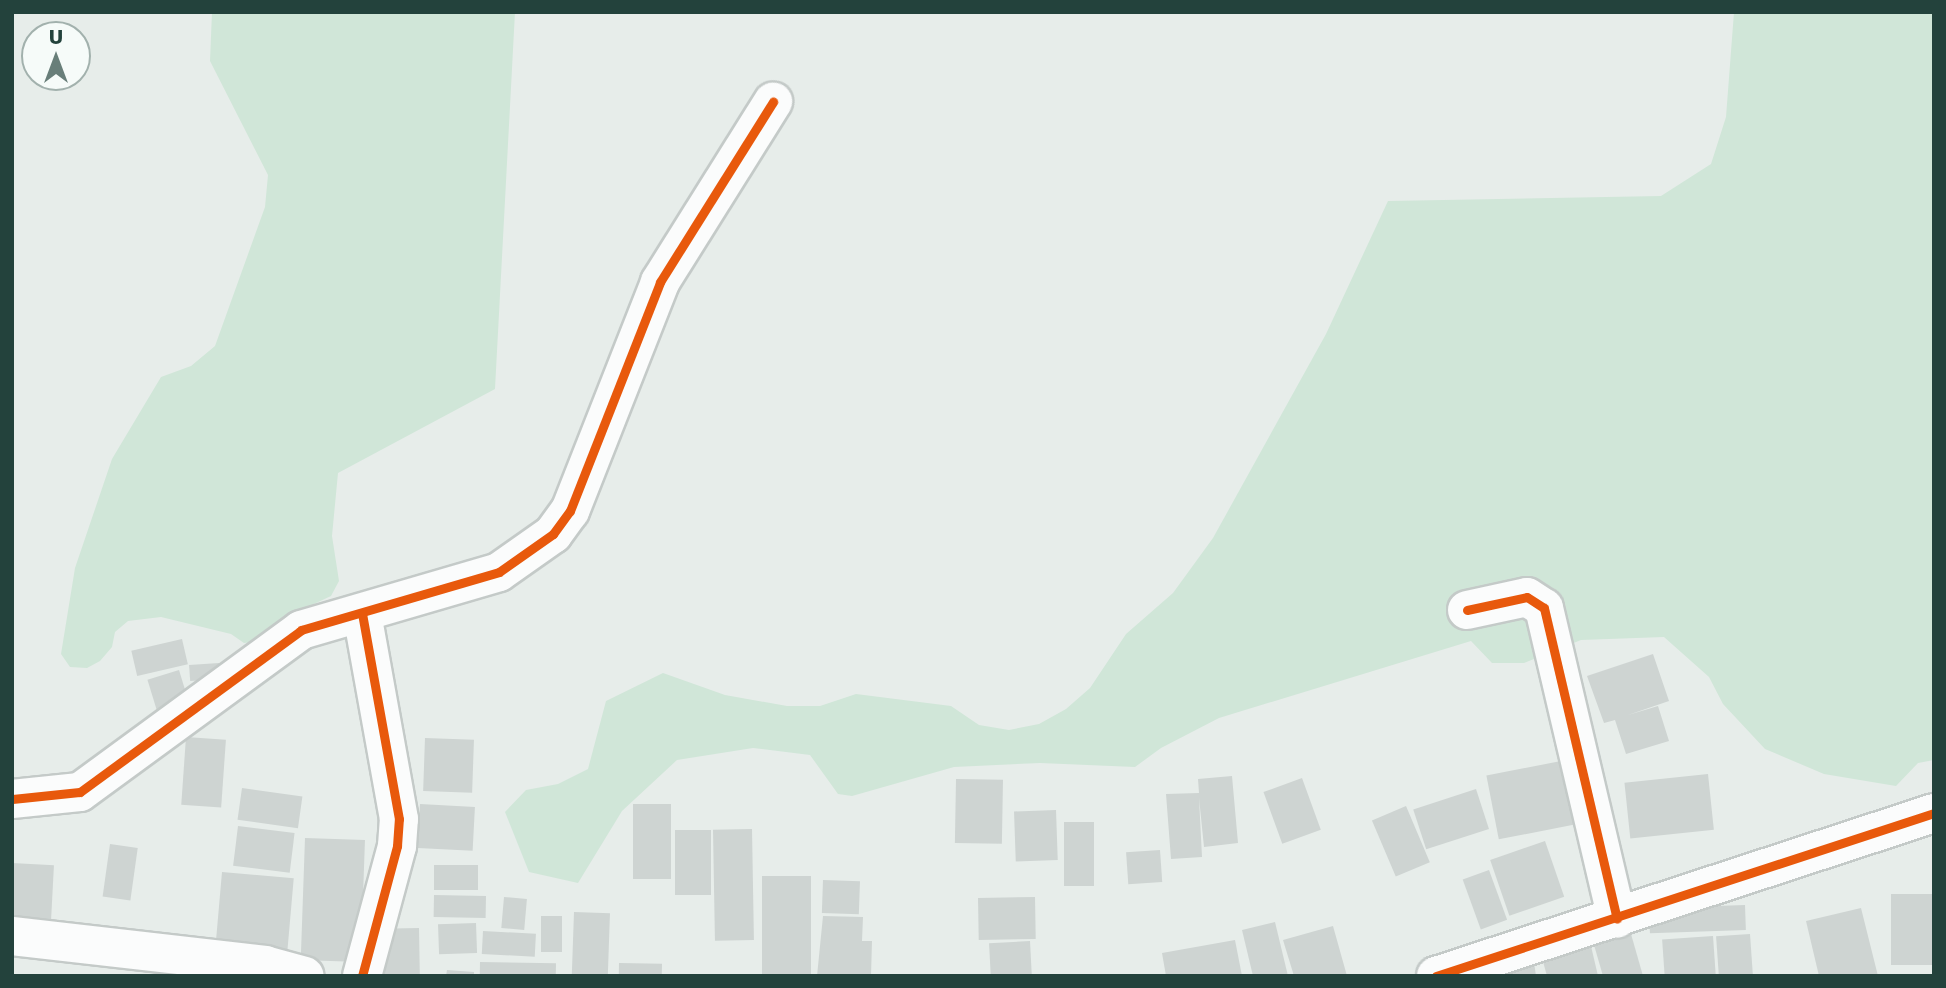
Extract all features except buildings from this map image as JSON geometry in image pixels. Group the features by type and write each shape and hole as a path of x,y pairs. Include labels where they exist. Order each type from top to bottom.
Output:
{"street":[{"path":"12,799 80,792 302,630 499,572 553,534 570,511 660,282 773,102"},
{"path":"1467,610 1527,597 1544,608 1616,919"},
{"path":"362,614 399,819 397,846 362,976"},
{"path":"1436,976 1934,813"},
{"path":"12,936 252,963 304,976"}],"green space":[{"path":"212,12 515,12 495,389 338,473 332,536 339,581 331,596 299,611 259,641 244,643 231,634 161,617 128,621 115,632 112,647 100,661 87,668 70,667 61,654 75,568 112,459 161,377 191,366 215,346 265,207 268,175 210,61"},
{"path":"1734,12 1934,12 1934,760 1918,763 1896,786 1824,774 1765,749 1723,704 1709,677 1664,637 1581,640 1524,663 1492,663 1471,641 1219,718 1161,748 1135,767 1040,763 954,767 852,796 838,794 810,755 753,748 677,760 622,811 578,883 529,872 505,812 526,790 558,784 588,769 606,701 663,673 725,695 787,706 820,706 856,694 951,706 979,725 1009,730 1039,724 1066,709 1090,688 1126,634 1173,593 1213,538 1326,334 1388,201 1661,196 1711,164 1726,117"}],"cycle path":[{"path":"12,799 80,792 301,630 499,572 553,534 570,511 660,282 773,102"},
{"path":"1467,610 1527,597 1544,608 1617,919"},
{"path":"362,614 399,819 397,846 362,976"},
{"path":"1436,976 1934,813"}]}
